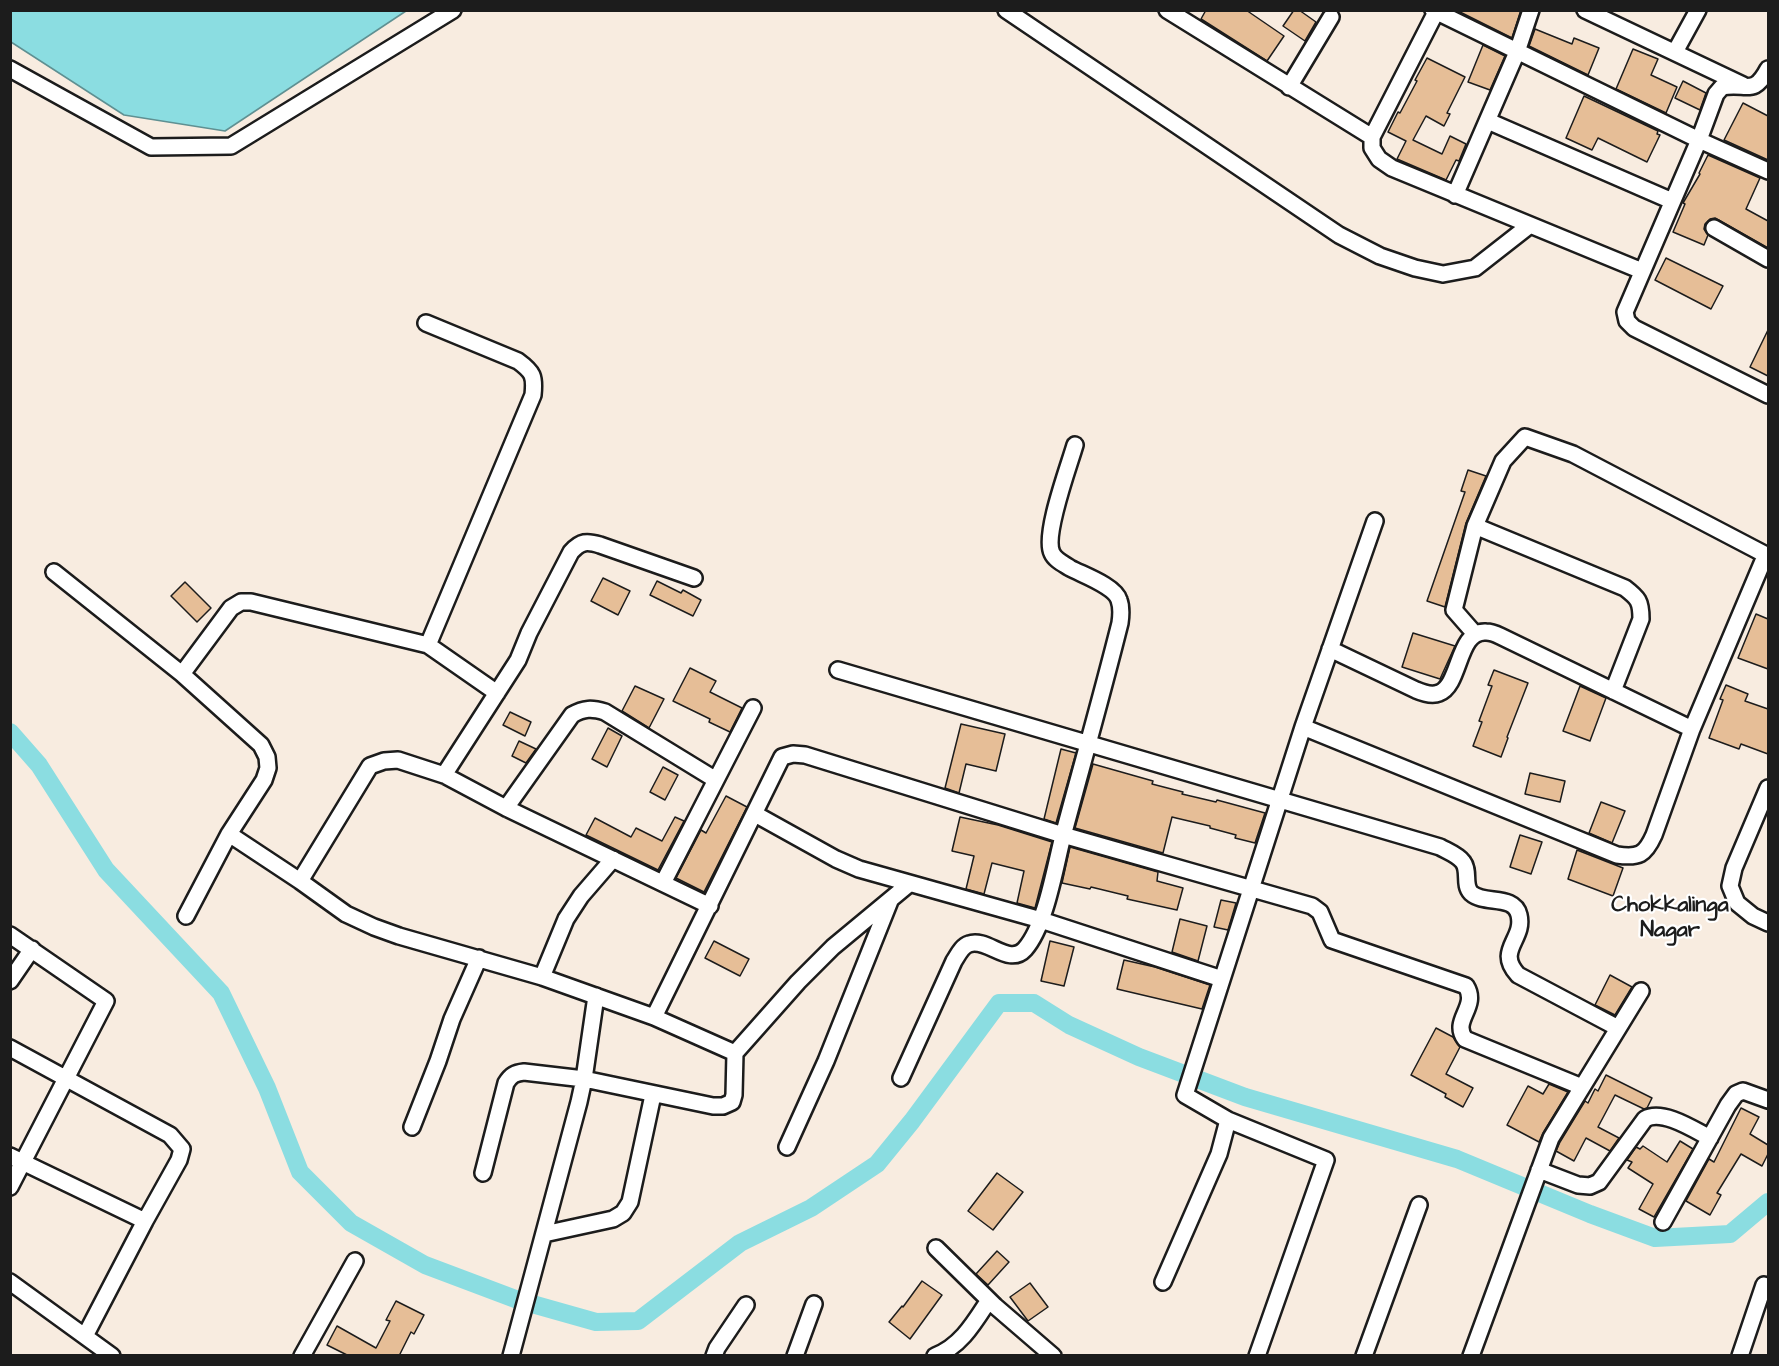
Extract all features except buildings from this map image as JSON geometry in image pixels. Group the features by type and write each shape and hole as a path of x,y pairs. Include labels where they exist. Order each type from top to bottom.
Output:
{"street":[{"path":"10,69 151,147 231,146 453,10"},
{"path":"1006,10 1339,236 1380,256 1415,268 1443,274 1475,267 1530,225"},
{"path":"1167,10 1372,137"},
{"path":"1455,195 1517,52 1531,10"},
{"path":"1585,10 1748,87"},
{"path":"1675,52 1698,10"},
{"path":"1641,271 1455,195 1392,168 1379,159 1372,148 1372,137 1435,11 1768,171"},
{"path":"1289,87 1329,13"},
{"path":"1768,69 1762,81 1755,86 1722,87 1716,94 1700,140 1625,312 1627,321 1634,328 1768,395"},
{"path":"1488,121 1672,201"},
{"path":"1714,228 1768,260"},
{"path":"426,323 518,361 529,368 535,384 533,395 428,645"},
{"path":"1302,727 1617,855 1631,857 1640,854 1648,849 1651,842 1692,729 1767,555 1573,454 1525,437 1503,461 1475,525 1454,610 1475,634"},
{"path":"900,1078 954,961 962,950 969,944 980,944 1001,953 1018,954 1025,949 1041,920 1089,744 1120,623 1121,611 1119,598 1112,589 1060,563 1052,554 1051,527 1075,445"},
{"path":"1257,1356 1326,1160 1228,1120 1185,1095 1302,727 1375,521"},
{"path":"1475,525 1625,588 1637,597 1641,608 1641,619 1613,691"},
{"path":"444,775 518,660 529,633 571,552 578,544 590,542 694,578"},
{"path":"54,572 182,674 261,745 267,757 268,768 264,780 230,834 186,916"},
{"path":"182,674 231,608 241,602 251,602 428,645 497,693"},
{"path":"1330,649 1416,690 1428,694 1439,693 1448,687 1467,643 1475,634 1485,632 1500,636 1692,729"},
{"path":"838,670 1440,847 1462,860 1466,867 1470,892 1478,897 1508,902 1517,909 1520,918 1519,926 1508,958 1511,968 1518,975 1618,1028"},
{"path":"663,883 753,708"},
{"path":"506,808 572,714 582,709 605,712 716,780"},
{"path":"654,1017 782,758 793,754 805,755 1063,835 1312,906 1320,912 1332,940 1466,986 1470,992 1470,1003 1461,1023 1460,1033 1465,1039 1582,1087"},
{"path":"300,881 370,766 384,761 398,760 444,775 506,808 710,906"},
{"path":"1768,788 1734,868 1731,886 1737,903 1753,916 1768,923"},
{"path":"755,814 851,866 1041,920 1222,979"},
{"path":"230,834 346,914 374,927 596,996 654,1017 735,1053"},
{"path":"542,978 566,919 581,896 613,859"},
{"path":"483,1173 506,1083 510,1076 524,1072 584,1079 713,1107 732,1102 735,1053 833,946 909,884"},
{"path":"788,1147 826,1061 890,899"},
{"path":"10,935 106,1001 66,1079 17,1160 10,1187"},
{"path":"10,981 32,949"},
{"path":"412,1127 452,1019 479,958"},
{"path":"1471,1356 1551,1138 1641,991"},
{"path":"511,1356 584,1079 596,996"},
{"path":"10,1048 170,1135 182,1149 179,1160 85,1336"},
{"path":"1664,1222 1736,1094 1743,1091 1768,1100"},
{"path":"544,1234 613,1219 623,1214 630,1202 652,1095"},
{"path":"1537,1176 1578,1185 1590,1186 1599,1182 1645,1119 1651,1115 1665,1116 1710,1138"},
{"path":"1163,1282 1219,1154 1228,1120"},
{"path":"17,1160 145,1221"},
{"path":"1364,1356 1419,1204"},
{"path":"936,1248 1045,1353"},
{"path":"302,1356 355,1261"},
{"path":"10,1282 112,1356"},
{"path":"1740,1356 1764,1286"},
{"path":"935,1356 963,1338 989,1300"},
{"path":"795,1356 814,1304"},
{"path":"714,1356 746,1305"}],"water":[{"path":"10,11 406,11 225,131 124,115 11,42"}],"waterway":[{"path":"10,732 39,765 106,870 221,993 267,1088 300,1172 351,1223 425,1265 518,1300 596,1322 638,1321 740,1243 811,1208 877,1164 912,1121 999,1003 1034,1003 1069,1025 1139,1057 1245,1097 1457,1159 1655,1238 1730,1234 1768,1202"}],"district":[{"name":"Chokkalinga Nagar","path":"1670,918"}]}
